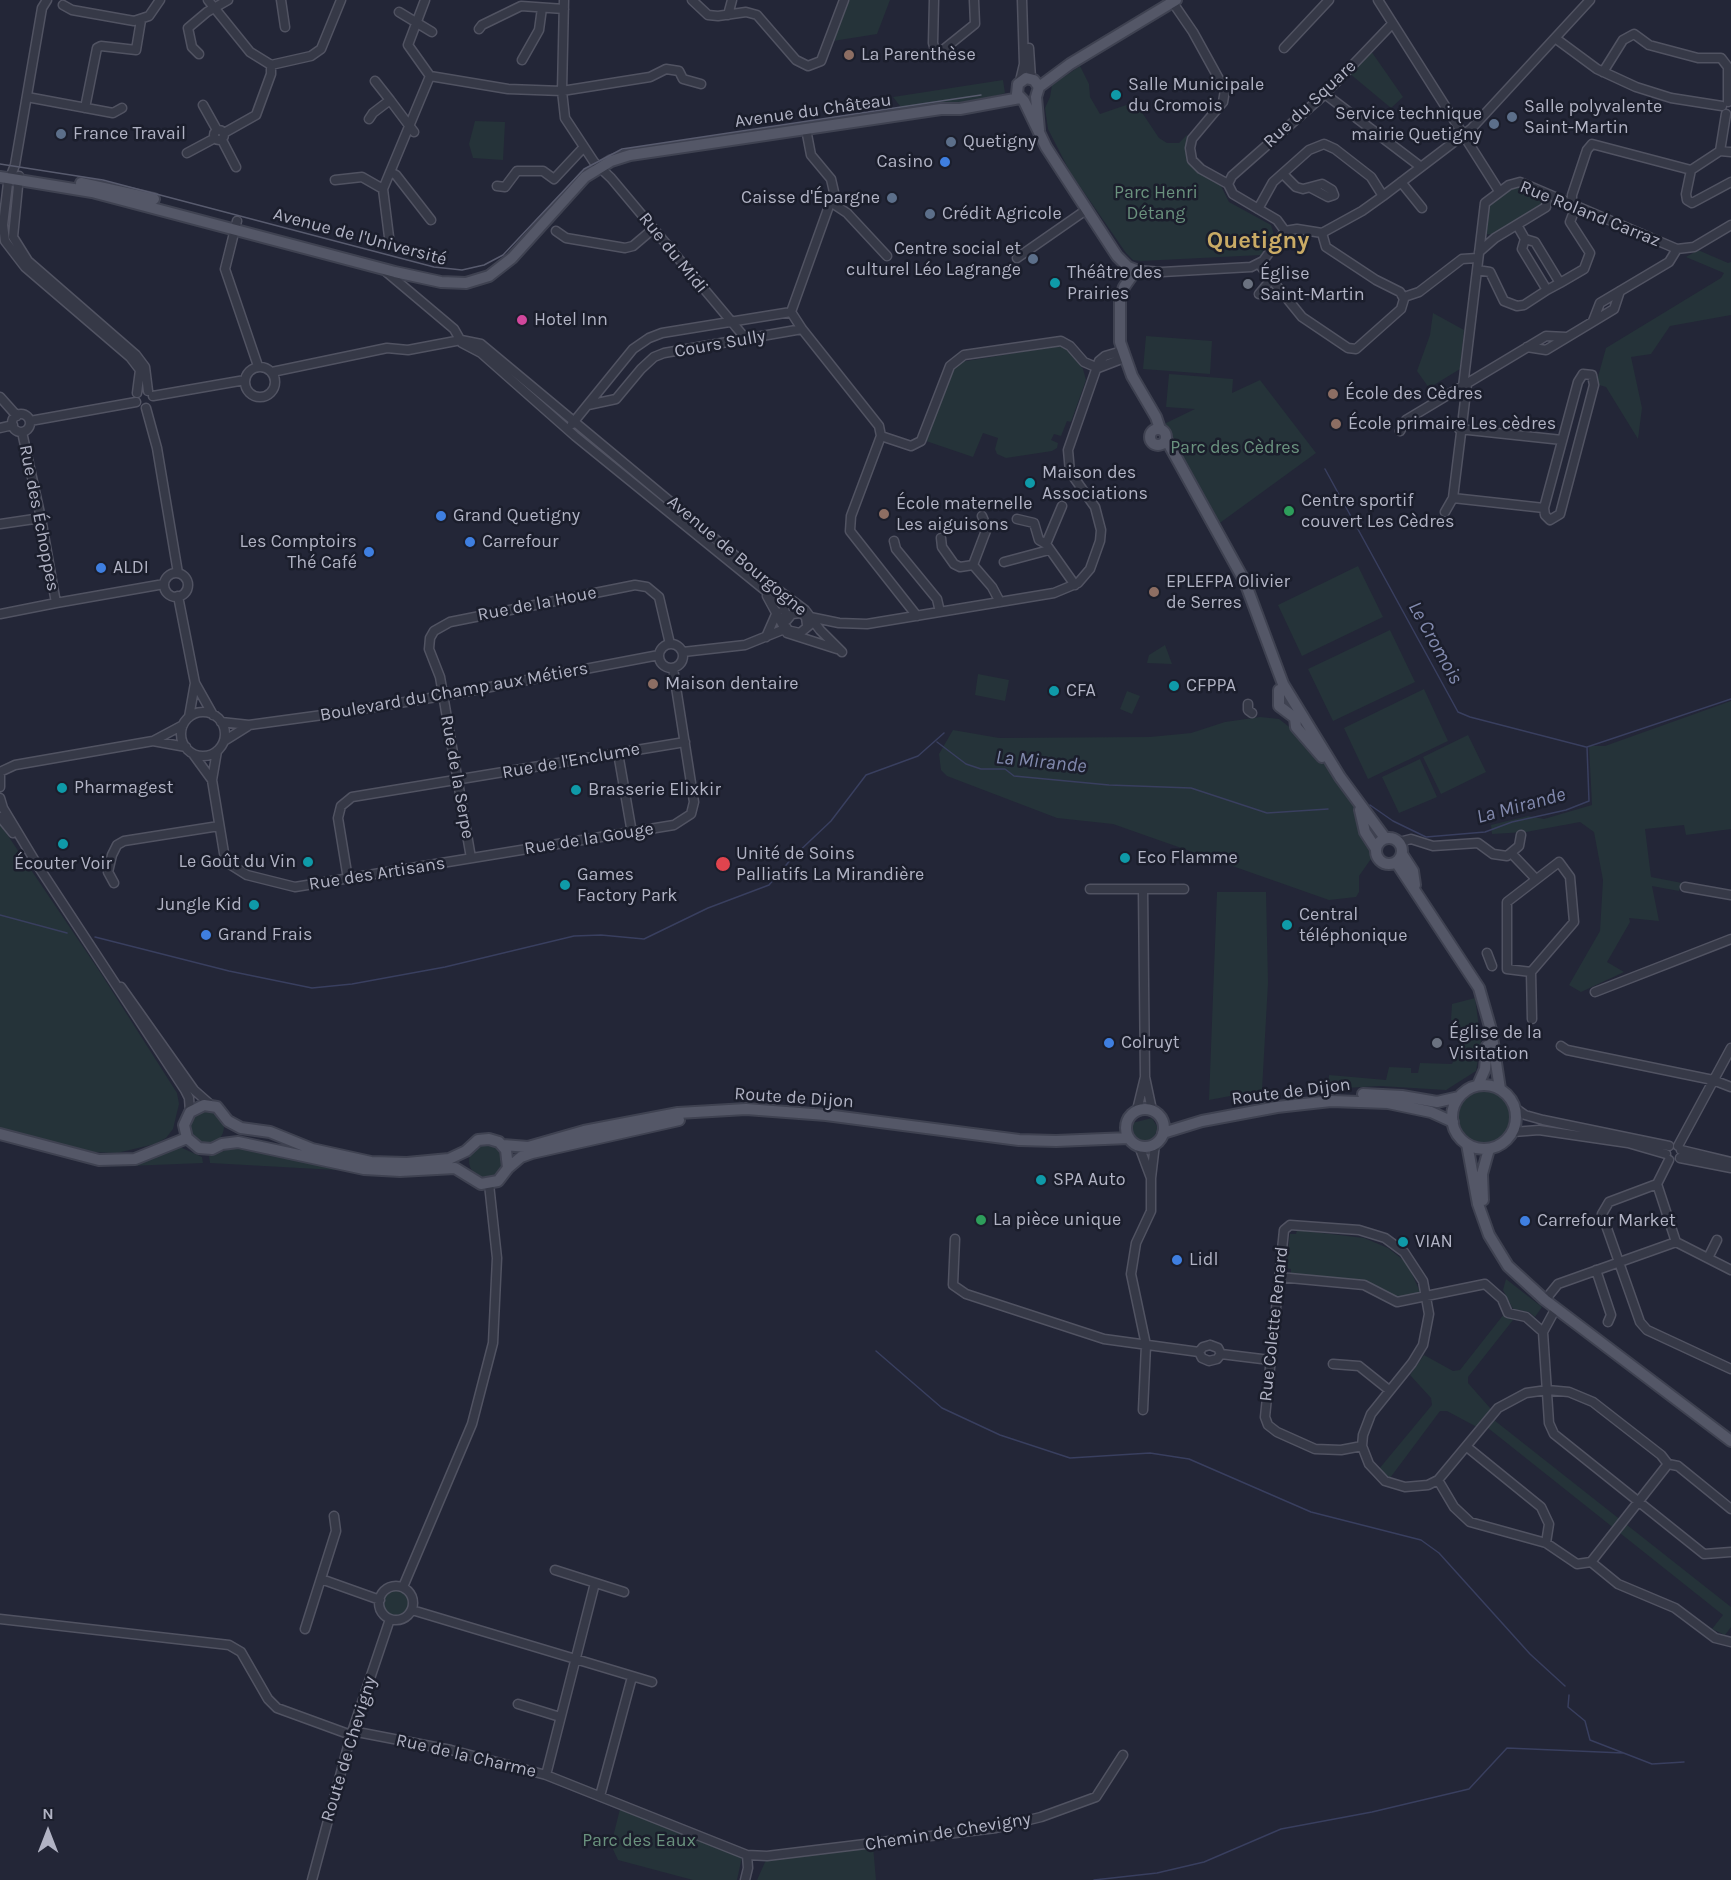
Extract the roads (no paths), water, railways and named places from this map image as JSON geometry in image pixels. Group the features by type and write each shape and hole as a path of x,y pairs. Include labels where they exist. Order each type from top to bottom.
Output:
{"main road":[{"name":"Avenue du Château","path":"499,269 519,252 574,186 611,161 642,152 995,99 1028,89 1173,1"},
{"path":"1028,89 1046,147 1117,256 1132,269 1120,299 1118,327 1120,355 1160,436 1173,449 1236,563 1258,620 1266,662 1283,691 1278,701 1281,708 1294,718 1300,732 1340,777 1384,838"},
{"name":"Avenue de l'Université","path":"9,176 100,186 382,268 453,283 478,280 499,269"},
{"name":"Avenue de l'Université","path":"236,225 440,276 474,277 499,269"},
{"path":"1353,796 1363,816 1365,832 1376,849 1380,861 1388,864 1399,858"},
{"path":"1384,838 1392,838 1399,842 1399,858 1419,894 1479,988 1500,1089"},
{"path":"1376,849 1384,838"},
{"path":"1277,1107 1345,1094 1402,1096 1437,1101 1459,1097 1478,1085 1485,1069 1489,1029"},
{"path":"1459,1097 1453,1109 1452,1122 1457,1135 1467,1144 1478,1149 1489,1149 1505,1142 1513,1132 1517,1118 1515,1108 1508,1095 1500,1089 1478,1085"},
{"name":"Route de Dijon","path":"1163,1133 1202,1120 1277,1107 1331,1101 1371,1101 1431,1112 1452,1122"},
{"path":"508,1168 509,1156 503,1145 484,1138 473,1143 466,1151 449,1159 371,1162 312,1149 270,1132 241,1128 228,1120 222,1111 212,1105 204,1105 190,1112 184,1125 187,1138 199,1148 212,1149 222,1144 249,1144 364,1169 400,1171 447,1168 468,1174 481,1184 489,1184 498,1181 521,1157 532,1153 686,1118 775,1111"},
{"name":"Route de Dijon","path":"503,1145 518,1149 584,1131 678,1113 746,1109 826,1115 1019,1140 1129,1138"},
{"path":"1137,1110 1152,1110 1161,1118 1163,1133 1155,1144 1139,1146 1129,1138 1126,1124 1131,1114 1137,1110"},
{"name":"Route de Dijon","path":"1161,1118 1202,1120"},
{"path":"222,1144 228,1133 228,1120"},
{"name":"Route de Dijon","path":"1086,1139 1117,1130 1126,1124"},
{"path":"0,1134 99,1160 135,1159 187,1138"},
{"path":"1467,1144 1478,1204 1489,1235 1504,1262 1556,1308 1731,1441"},
{"path":"1489,1149 1482,1174 1482,1193 1489,1235"},
{"path":"466,1151 464,1159 468,1174"}],"street":[{"path":"47,0 42,8 27,97 9,176 6,197 7,238 26,267 130,357 140,370 136,398 139,406 146,408"},
{"path":"63,5 72,10 128,21 141,20 153,13 160,0"},
{"path":"208,0 250,52 271,65 311,56 321,49 341,0"},
{"path":"199,54 192,47 188,28 228,0"},
{"path":"281,0 285,27"},
{"path":"425,0 408,46 430,76 508,89 562,90 650,77 666,69 679,71 684,79 701,84"},
{"path":"692,0 708,15 746,12 758,15 796,60 812,66 821,61 844,0"},
{"path":"728,15 732,0"},
{"path":"934,0 933,43 934,50 939,53 975,24 974,0"},
{"path":"1022,0 1023,15 1029,35 1028,89"},
{"path":"1284,48 1329,0"},
{"name":"Rue Roland Carraz","path":"1378,0 1498,191 1518,182 1677,249"},
{"path":"1132,269 1162,272 1251,267 1260,264 1285,231 1293,229 1322,233 1362,211 1464,135 1590,0"},
{"path":"1173,1 1225,90 1223,102 1192,139 1191,157 1198,166 1228,184 1233,194 1277,220 1285,231"},
{"path":"479,29 482,25 515,8 531,3 542,8 564,4"},
{"name":"Rue du Midi","path":"564,4 562,90 565,118 599,167 746,339"},
{"path":"522,60 539,30 542,8"},
{"path":"399,12 432,32"},
{"path":"85,108 97,48 101,46 136,50 141,20"},
{"name":"Rue du Square","path":"1228,184 1232,176 1325,94 1392,24"},
{"path":"1603,72 1623,39 1634,33 1648,45 1698,58 1713,56 1721,58 1728,67 1728,108 1720,151"},
{"path":"1555,38 1603,72 1663,96 1728,108"},
{"path":"187,153 256,115 271,74 271,65"},
{"path":"389,237 383,189 412,129 430,76"},
{"path":"375,81 412,129"},
{"path":"1325,94 1421,167"},
{"path":"27,97 113,113 122,108"},
{"path":"369,119 372,113 390,100"},
{"path":"203,105 236,166"},
{"path":"806,129 811,155 833,182 832,203 791,312 802,329 877,422 881,435 851,516 850,531 917,616"},
{"path":"1258,209 1270,186 1309,150 1327,145 1371,177 1383,196"},
{"path":"1476,270 1490,272 1504,301 1517,306 1524,305 1584,269 1590,253 1570,222 1576,189 1590,145 1690,170"},
{"path":"497,186 505,186 517,171 543,171 554,179 584,147"},
{"path":"1731,152 1720,151 1700,161 1690,170 1687,200 1692,203 1731,182"},
{"path":"390,172 396,175 430,220"},
{"path":"1283,174 1296,187 1311,188"},
{"path":"9,176 7,238 28,261 136,355 145,367 151,393 152,403 146,408"},
{"path":"335,180 362,177 383,189"},
{"path":"1401,182 1422,208"},
{"path":"1477,258 1482,247 1576,189"},
{"path":"1445,512 1453,498 1462,387 1468,369 1477,258 1485,202 1498,191"},
{"path":"1546,207 1547,195"},
{"path":"832,203 848,213 888,256"},
{"path":"1017,258 1086,210"},
{"path":"236,225 225,263 226,275 258,366 272,373 380,349 408,350 459,341 454,329 412,296 382,268"},
{"path":"1517,225 1525,239 1535,242 1560,282"},
{"path":"1400,431 1406,420 1527,347 1546,350 1593,321 1600,303 1670,262 1677,249 1694,247 1731,225"},
{"path":"1481,228 1486,237 1495,238"},
{"path":"556,231 566,238 625,248 633,246 653,229"},
{"path":"1322,233 1326,247 1404,297"},
{"path":"1525,239 1522,249 1547,290"},
{"path":"1404,297 1419,292 1464,258 1477,258"},
{"path":"1260,264 1302,317 1351,350 1363,344 1401,309 1404,297"},
{"path":"1260,294 1269,282 1267,273"},
{"name":"Cours Sully","path":"571,424 633,350 649,338 791,312"},
{"name":"Cours Sully","path":"587,405 616,399 654,357 802,329"},
{"name":"Avenue de Bourgogne","path":"459,341 477,347 809,618 842,652 812,639 789,635 783,605 571,424"},
{"path":"881,435 911,446 921,441 950,366 964,355 1061,341 1070,346 1084,362 1098,368"},
{"name":"Avenue de Bourgogne","path":"477,347 480,357 532,403 767,596 786,625"},
{"path":"683,652 745,645 766,637 786,625 792,614 855,624 1000,602 1061,591 1075,585 1090,569 1100,541 1101,530 1097,511 1070,472 1068,451 1101,358 1120,355"},
{"path":"258,366 249,371 245,380 250,393 262,397 274,389 272,373"},
{"path":"1468,369 1483,374"},
{"path":"1584,373 1590,374 1594,378 1594,386 1559,516 1549,519 1545,516 1544,508 1579,378 1584,373"},
{"path":"30,421 136,398 142,390 151,393 245,380"},
{"path":"1462,387 1462,405"},
{"path":"0,398 17,416"},
{"path":"146,408 157,448 178,573"},
{"path":"17,416 25,415 30,421"},
{"path":"13,425 17,416"},
{"path":"13,425 22,432 28,429 30,421"},
{"path":"0,428 13,425"},
{"path":"1459,429 1562,440"},
{"name":"Rue des Échoppes","path":"22,432 41,518 56,603 164,584"},
{"path":"1453,498 1544,508"},
{"path":"1047,547 1062,506"},
{"path":"974,565 987,528 982,516"},
{"path":"0,524 41,518"},
{"path":"1017,519 1034,524 1039,540 1047,547 1075,585"},
{"path":"941,538 942,547 954,564 960,567 974,565"},
{"path":"894,541 896,549 937,599 940,612"},
{"path":"1004,562 1047,547"},
{"path":"974,565 992,587 1000,602"},
{"path":"178,573 184,576 188,584 186,590 178,596 166,592 164,584 166,577 178,573"},
{"name":"Rue de la Houe","path":"443,696 440,677 429,649 430,638 439,626 450,622 635,585 646,586 658,597 670,644"},
{"path":"153,741 205,755 217,751 224,741 221,722 213,715 195,683 178,596"},
{"path":"0,614 56,603"},
{"path":"766,637 777,612"},
{"path":"786,625 796,633 803,631 809,618"},
{"path":"670,644 678,645 683,652 680,664 673,668 664,666 659,655 662,647 670,644"},
{"name":"Boulevard du Champ aux Métiers","path":"221,722 249,725 443,696 659,655"},
{"path":"673,668 685,742"},
{"path":"189,750 182,737 195,683"},
{"name":"Rue de la Serpe","path":"443,696 471,858"},
{"path":"1248,704 1248,710 1252,713"},
{"path":"0,787 0,773 15,765 153,741 204,712 213,715"},
{"name":"Boulevard du Champ aux Métiers","path":"224,741 249,725"},
{"name":"Rue de l'Enclume","path":"348,879 338,818 341,806 352,797 685,742"},
{"name":"Rue de la Gouge","path":"471,858 674,825 684,821 691,814 694,802 685,742"},
{"name":"Rue des Artisans","path":"189,750 199,759 212,780"},
{"name":"Rue des Artisans","path":"217,751 212,780 219,826 228,863 247,875 301,887 471,858"},
{"path":"618,753 632,832"},
{"path":"0,798 3,808 38,866 185,1090 189,1098 190,1112"},
{"path":"0,817 38,866"},
{"path":"114,883 108,872 112,855 117,845 124,841 219,826"},
{"path":"1399,842 1411,839 1432,846 1478,843 1493,854 1500,856 1512,854 1519,846 1521,835"},
{"path":"1512,854 1535,878"},
{"path":"1531,972 1507,969 1507,902 1535,878 1559,862 1570,877 1574,922 1531,972 1532,1019"},
{"path":"1685,886 1731,895"},
{"path":"1090,889 1184,889"},
{"path":"1143,889 1145,1077 1152,1110"},
{"path":"1595,992 1731,939"},
{"path":"1487,953 1492,966"},
{"path":"109,973 129,996 198,1096 212,1105"},
{"path":"1561,1046 1567,1050 1713,1080 1731,1087"},
{"path":"1731,1048 1657,1184 1609,1202 1602,1214 1642,1326 1731,1369"},
{"path":"1137,1110 1145,1077"},
{"path":"1515,1108 1525,1115 1731,1168"},
{"path":"1513,1132 1539,1130 1628,1143 1731,1162"},
{"path":"1143,1410 1146,1345 1131,1274 1136,1243 1151,1211 1151,1178 1155,1144"},
{"path":"1139,1146 1151,1178"},
{"path":"403,1587 472,1425 493,1343 497,1258 489,1184"},
{"path":"1657,1184 1676,1242 1731,1270"},
{"name":"Rue Colette Renard","path":"1362,1446 1341,1450 1316,1449 1271,1428 1264,1411 1284,1230 1290,1225 1299,1224 1359,1230 1385,1238 1410,1259 1423,1281 1428,1297"},
{"path":"955,1239 953,1285 966,1294 1104,1340 1199,1352"},
{"path":"1708,1258 1716,1240"},
{"path":"1545,1299 1558,1284 1676,1242"},
{"path":"1596,1270 1611,1315 1608,1322"},
{"path":"1279,1277 1364,1285 1397,1302 1485,1284 1503,1299 1508,1313 1526,1317 1543,1332"},
{"path":"1428,1297 1429,1314 1423,1344 1366,1423 1362,1446 1372,1469 1390,1484 1418,1487 1438,1480 1467,1447 1486,1419 1498,1408 1526,1393 1547,1390 1569,1392 1593,1402 1661,1455 1668,1464 1678,1466 1731,1509"},
{"path":"1556,1308 1543,1332 1549,1423 1554,1434 1704,1554 1731,1552"},
{"path":"1199,1352 1203,1347 1210,1345 1218,1348 1221,1354"},
{"path":"1199,1352 1202,1358 1209,1361 1217,1359 1221,1354"},
{"path":"1221,1354 1270,1360"},
{"path":"1333,1364 1359,1366 1389,1390"},
{"path":"1467,1447 1541,1507 1549,1524 1546,1543"},
{"path":"1438,1480 1454,1507 1470,1522 1546,1543 1574,1562 1586,1564 1591,1562 1668,1464"},
{"path":"305,1629 336,1531 334,1516"},
{"path":"1591,1562 1618,1584 1675,1608 1715,1638 1731,1642"},
{"path":"555,1570 624,1592"},
{"path":"321,1579 380,1600"},
{"path":"546,1775 595,1583"},
{"path":"403,1587 413,1598 412,1611 404,1618 390,1618 381,1611 380,1600 387,1588 403,1587"},
{"path":"412,1611 652,1682"},
{"name":"Route de Chevigny","path":"312,1880 352,1733 390,1618"},
{"name":"Rue de la Charme","path":"0,1619 229,1645 241,1652 268,1699 277,1708 352,1733 451,1750 546,1775 747,1856"},
{"path":"600,1796 632,1677"},
{"path":"518,1704 560,1716"},
{"name":"Chemin de Chevigny","path":"747,1856 767,1856 940,1836 996,1828 1041,1817 1096,1797 1123,1755"},
{"path":"745,1880 748,1868 747,1856"}],"waterway":[{"name":"Le Cromois","path":"1325,469 1458,712 1586,747"},
{"name":"La Mirande","path":"1370,805 1393,821 1426,837 1485,832 1512,822 1566,810 1589,801 1587,747 1731,699"},
{"path":"95,937 229,971 312,988 352,984 445,967 574,936 601,935 644,939 708,908 769,885 793,857 831,821 866,775 918,756 944,733"},
{"name":"La Mirande","path":"937,742 966,764 981,769 1005,769 1014,776 1109,785 1191,788 1267,813 1328,809"},
{"path":"0,915 67,933"},
{"path":"876,1351 942,1408 1000,1435 1070,1458 1150,1453 1189,1459 1311,1512 1421,1540 1439,1553 1530,1654 1565,1686"},
{"path":"1569,1695 1568,1707 1585,1721 1590,1740 1652,1764 1684,1762"},
{"path":"1094,1880 1157,1873 1204,1862 1281,1829 1372,1812 1469,1789 1507,1748 1623,1753"}],"tram line":[{"path":"0,164 103,180 434,267 462,270 484,265 503,255 584,169 622,149 981,95"}],"place":[{"name":"La Parenthèse","path":"849,55"},
{"name":"Salle Municipale du Cromois","path":"1116,95"},
{"name":"Salle polyvalente Saint-Martin","path":"1512,117"},
{"name":"Service technique mairie Quetigny","path":"1494,124"},
{"name":"France Travail","path":"61,134"},
{"name":"Quetigny","path":"951,142"},
{"name":"Casino","path":"945,162"},
{"name":"Caisse d'Épargne","path":"892,198"},
{"name":"Crédit Agricole","path":"930,214"},
{"name":"Centre social et culturel Léo Lagrange","path":"1033,259"},
{"name":"Théâtre des Prairies","path":"1055,283"},
{"name":"Église Saint-Martin","path":"1248,284"},
{"name":"Hotel Inn","path":"522,320"},
{"name":"École des Cèdres","path":"1333,394"},
{"name":"École primaire Les cèdres","path":"1336,424"},
{"name":"Maison des Associations","path":"1030,483"},
{"name":"Centre sportif couvert Les Cèdres","path":"1289,511"},
{"name":"École maternelle Les aiguisons","path":"884,514"},
{"name":"Grand Quetigny","path":"441,516"},
{"name":"Carrefour","path":"470,542"},
{"name":"Les Comptoirs Thé Café","path":"369,552"},
{"name":"ALDI","path":"101,568"},
{"name":"EPLEFPA Olivier de Serres","path":"1154,592"},
{"name":"Maison dentaire","path":"653,684"},
{"name":"CFPPA","path":"1174,686"},
{"name":"CFA","path":"1054,691"},
{"name":"Pharmagest","path":"62,788"},
{"name":"Brasserie Elixkir","path":"576,790"},
{"name":"Écouter Voir","path":"63,844"},
{"name":"Eco Flamme","path":"1125,858"},
{"name":"Le Goût du Vin","path":"308,862"},
{"name":"Unité de Soins Palliatifs La Mirandière","path":"723,864"},
{"name":"Games Factory Park","path":"565,885"},
{"name":"Jungle Kid","path":"254,905"},
{"name":"Central téléphonique","path":"1287,925"},
{"name":"Grand Frais","path":"206,935"},
{"name":"Colruyt","path":"1109,1043"},
{"name":"Église de la Visitation","path":"1437,1043"},
{"name":"SPA Auto","path":"1041,1180"},
{"name":"La pièce unique","path":"981,1220"},
{"name":"Carrefour Market","path":"1525,1221"},
{"name":"VIAN","path":"1403,1242"},
{"name":"Lidl","path":"1177,1260"}],"district":[{"name":"Quetigny","path":"1258,241"}],"park label":[{"name":"Parc Henri Détang","path":"1156,203"},
{"name":"Parc des Cèdres","path":"1235,448"},
{"name":"Parc des Eaux","path":"639,1841"}]}
